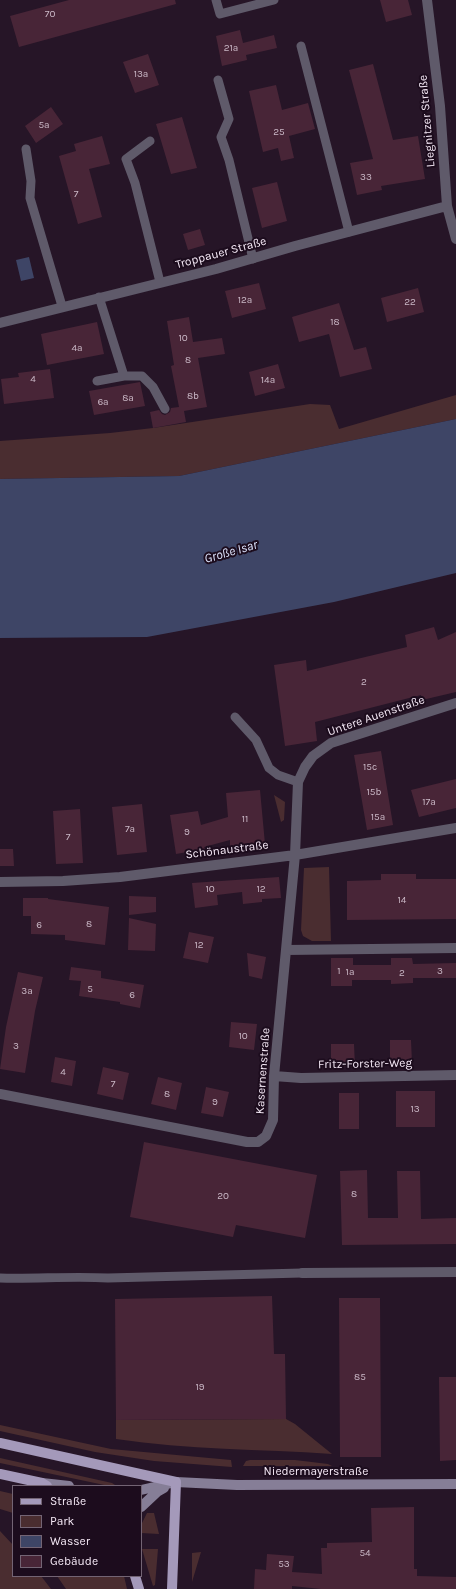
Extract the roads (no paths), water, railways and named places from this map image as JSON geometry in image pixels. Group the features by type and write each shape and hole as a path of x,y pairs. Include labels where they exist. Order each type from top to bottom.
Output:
{"main road":[{"name":"Niedermayerstraße","path":"0,1443 176,1482 237,1485 456,1484"},
{"path":"0,1474 45,1485"},
{"name":"Niedermayerstraße","path":"142,1490 176,1482"},
{"path":"142,1506 157,1492 176,1482 172,1589"},
{"path":"135,1577 139,1589"}],"street":[{"name":"Liegnitzer Straße","path":"427,0 440,106 447,206 456,239"},
{"name":"Troppauer Straße","path":"0,323 62,306 253,259 295,246 447,206"},
{"name":"Untere Auenstraße","path":"295,855 298,782 305,767 313,756 331,743 456,703"},
{"name":"Schönaustraße","path":"0,882 63,881 120,876 295,855 456,828"},
{"name":"Kasernenstraße","path":"0,1094 247,1142 258,1142 266,1136 274,1120 274,1076 295,855"},
{"path":"286,950 456,948"},
{"name":"Fritz-Forster-Weg","path":"274,1076 301,1078 456,1075"},
{"path":"302,1273 456,1272"}],"lane":[{"path":"216,0 220,14 274,0"},
{"path":"301,46 349,232"},
{"path":"218,80 229,118 221,137 229,160 253,259"},
{"path":"150,141 126,159 135,183 160,282"},
{"path":"26,149 31,182 30,198 62,306"},
{"path":"99,297 124,376"},
{"path":"97,381 124,376 142,376 153,387 166,409"},
{"path":"234,717 256,740 269,768 278,775 298,782"},
{"path":"0,1278 108,1278 302,1273"}],"water":[{"path":"29,257 34,278 21,281 16,260"},
{"name":"Große Isar","path":"456,419 456,573 334,602 147,637 0,638 0,479 179,476"}]}
